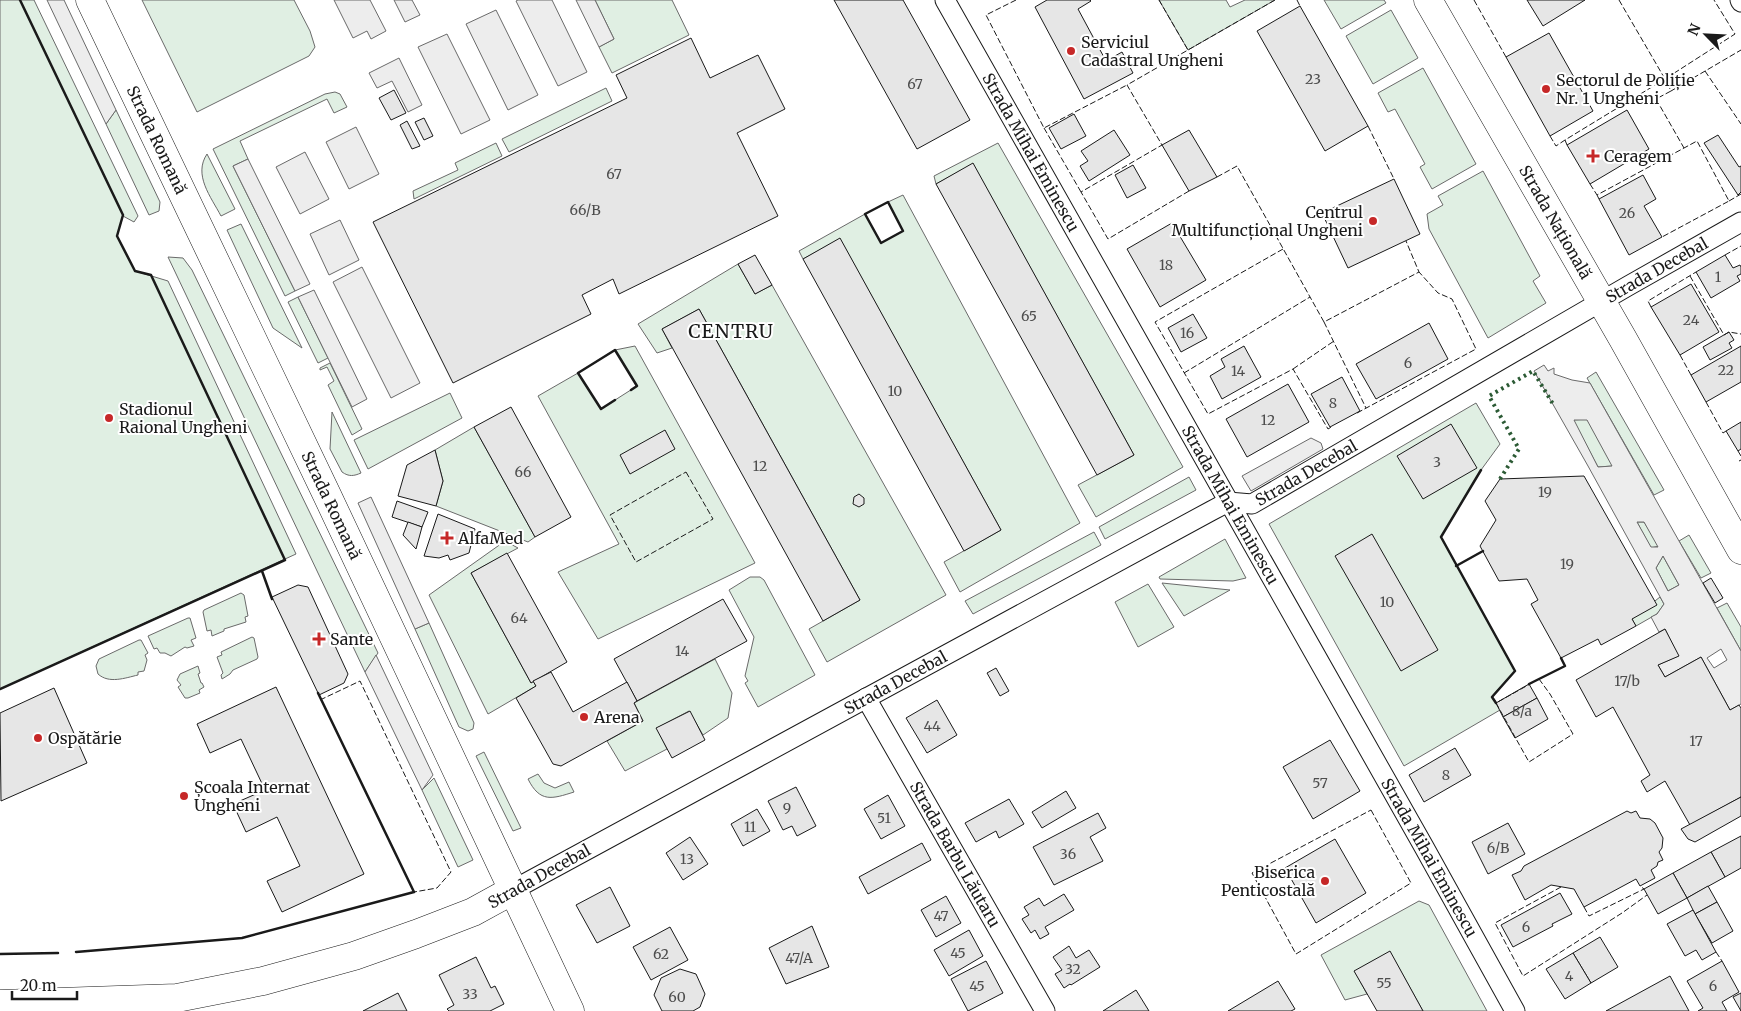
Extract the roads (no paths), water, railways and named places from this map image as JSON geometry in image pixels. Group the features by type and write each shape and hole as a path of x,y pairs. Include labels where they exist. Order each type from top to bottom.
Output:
{"main road":[{"name":"Strada Romană","path":"90,0 202,232 570,1011"},
{"name":"Strada Națională","path":"1428,0 1602,302 1741,550"},
{"name":"Strada Decebal","path":"0,1004 70,1007 180,1004 354,956 474,912 513,890"}],"street":[{"name":"Strada Mihai Eminescu","path":"945,0 1515,1011"},
{"name":"Strada Decebal","path":"513,890 1228,502 1252,504 1741,222"},
{"name":"Strada Barbu Lăutaru","path":"866,698 1045,1011"}],"place":[{"name":"Serviciul Cadastral Ungheni","path":"1071,51"},
{"name":"Sectorul de Poliție Nr. 1 Ungheni","path":"1546,89"},
{"name":"Ceragem","path":"1593,156"},
{"name":"Centrul Multifuncțional Ungheni","path":"1373,221"},
{"name":"Stadionul Raional Ungheni","path":"109,418"},
{"name":"AlfaMed","path":"447,538"},
{"name":"Sante","path":"319,639"},
{"name":"Arena","path":"584,717"},
{"name":"Ospătărie","path":"38,738"},
{"name":"Școala Internat Ungheni","path":"184,796"},
{"name":"Biserica Penticostală","path":"1325,881"}],"district":[{"name":"CENTRU","path":"731,331"}]}
